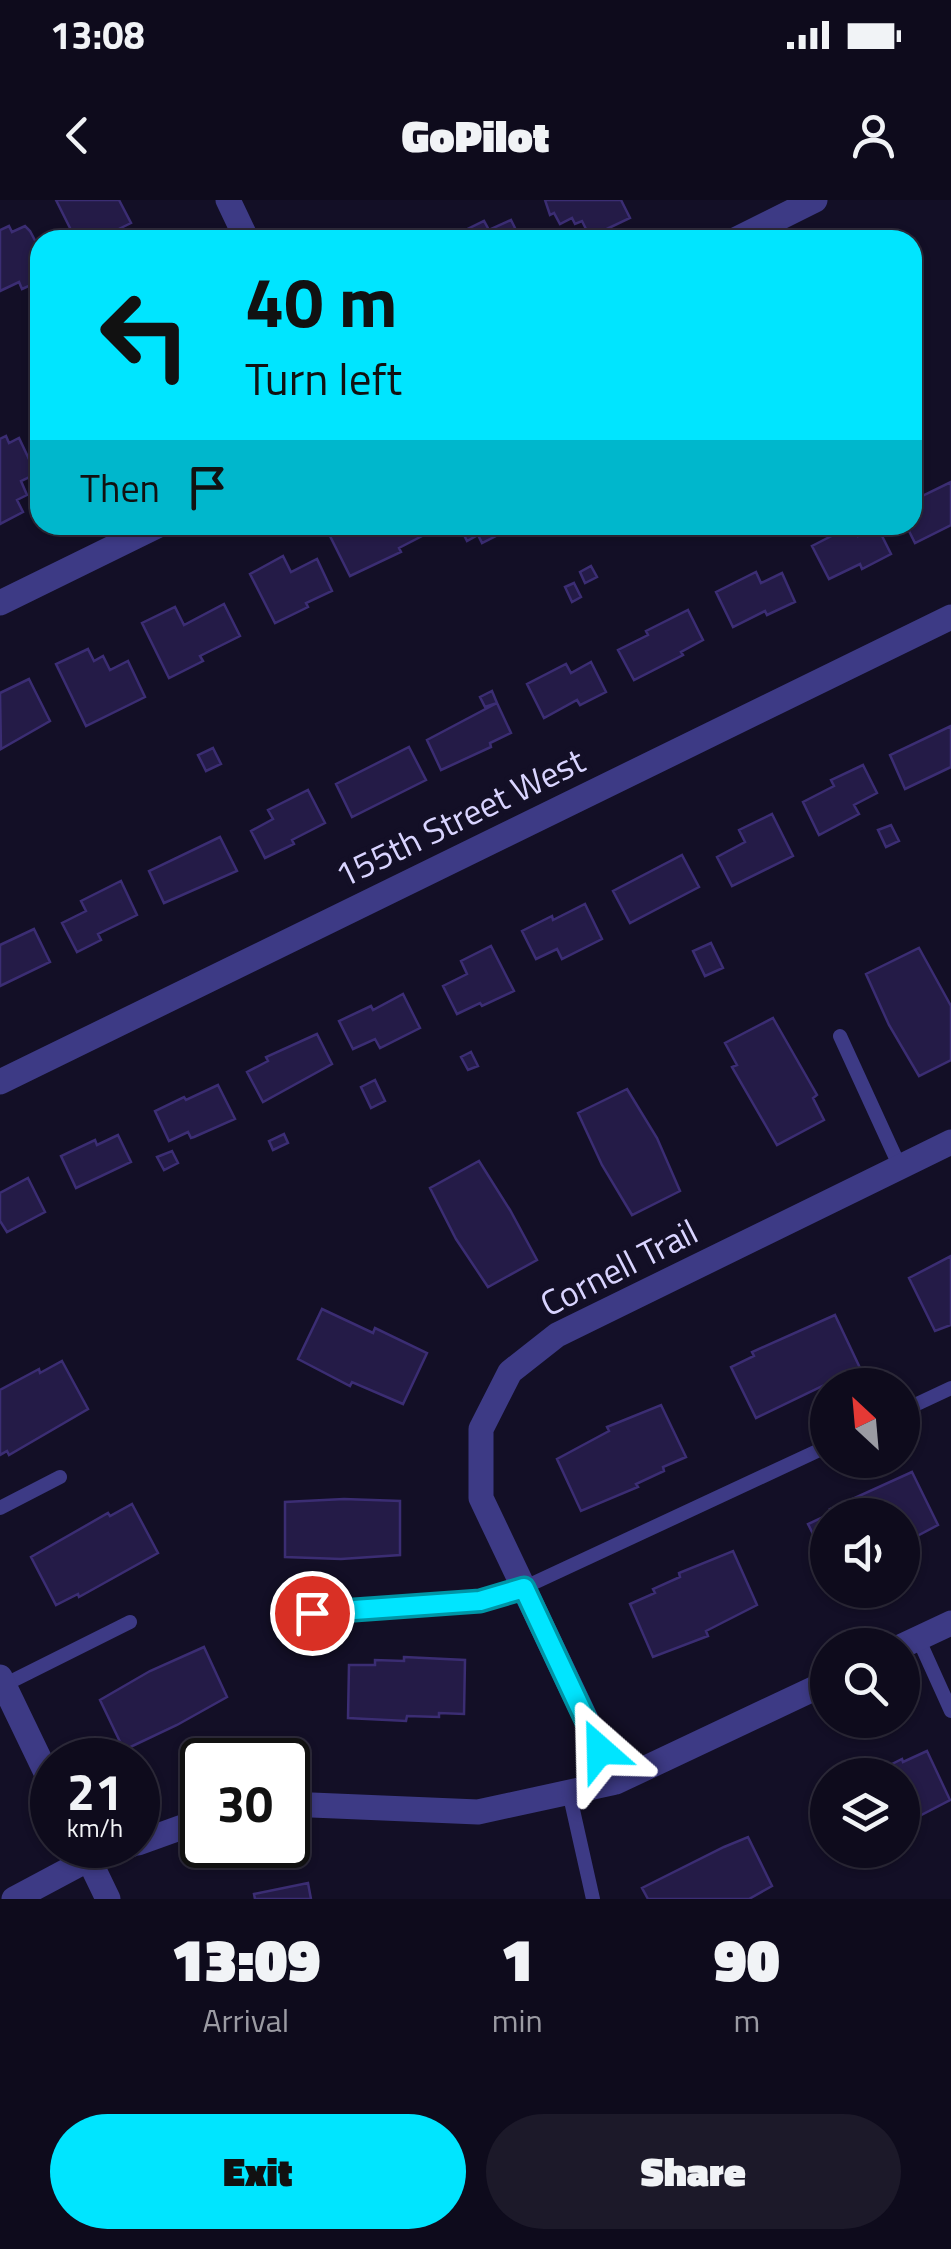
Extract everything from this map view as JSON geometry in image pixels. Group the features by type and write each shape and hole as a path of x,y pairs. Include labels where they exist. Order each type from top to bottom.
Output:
{"street":[{"path":"228,200 242,230"},
{"path":"755,230 815,200"},
{"path":"0,603 139,535"},
{"name":"155th Street West","path":"0,1082 951,617"},
{"name":"Cornell Trail","path":"616,1782 481,1498 481,1429 510,1372 557,1335 951,1142"},
{"path":"920,1637 951,1622"},
{"path":"2,1681 30,1739"},
{"path":"310,1805 478,1812 616,1782 810,1690"},
{"path":"14,1899 61,1868"},
{"path":"93,1868 108,1899"}],"lane":[{"path":"840,1036 900,1167"},
{"path":"920,1403 951,1388"},
{"path":"312,1613 480,1601 524,1588 810,1454"},
{"path":"0,1508 60,1478"},
{"path":"2,1681 130,1622"},
{"path":"920,1659 951,1711"},
{"path":"569,1792 593,1899"}],"building":[{"path":"56,200 119,200 131,223 117,230 71,230"},
{"path":"545,200 621,200 630,218 605,230 586,230 582,221 575,224 572,218 560,224 554,213 550,215"},
{"path":"511,220 516,230 489,230"},
{"path":"484,221 489,230 466,230"},
{"path":"9,226 12,232 25,226 30,231 30,285 22,289 19,282 0,291 0,230"},
{"path":"6,436 9,443 19,438 30,461 30,477 21,481 27,495 17,500 23,512 0,524 0,439"},
{"path":"951,482 951,525 915,543 911,535 922,535 922,496"},
{"path":"330,535 421,535 399,548 401,552 350,576"},
{"path":"478,535 498,535 482,543"},
{"path":"833,535 882,535 891,554 862,569 860,564 829,579 812,546"},
{"path":"283,556 291,572 317,559 332,591 275,623 250,574"},
{"path":"591,566 597,577 585,583 580,572"},
{"path":"756,572 761,583 782,573 795,602 733,627 716,592"},
{"path":"574,583 581,597 572,602 565,587"},
{"path":"224,604 240,636 200,656 203,661 169,678 142,623 175,607 184,625"},
{"path":"688,610 703,640 634,680 618,650"},
{"path":"88,649 94,661 103,656 110,670 128,661 145,697 86,726 56,664"},
{"path":"591,662 606,692 580,705 577,700 544,718 527,684 566,664 571,673"},
{"path":"29,679 50,721 1,749 0,693"},
{"path":"492,691 497,703 485,707 480,697"},
{"path":"497,703 511,733 490,743 491,747 441,770 427,740"},
{"path":"951,726 951,767 905,789 890,755"},
{"path":"409,747 426,780 352,817 336,784"},
{"path":"213,748 221,764 206,771 198,755"},
{"path":"863,765 877,793 854,805 859,814 819,835 803,802 834,786 831,780"},
{"path":"308,790 325,823 265,858 251,831 273,819 268,810"},
{"path":"772,814 793,856 732,886 717,857 745,842 739,830"},
{"path":"891,825 899,841 886,847 878,830"},
{"path":"220,837 237,871 164,903 149,871"},
{"path":"682,855 699,887 630,923 613,891"},
{"path":"121,881 137,915 98,934 101,940 77,952 62,923 86,911 81,901"},
{"path":"585,904 602,939 562,959 557,949 536,959 522,931"},
{"path":"34,929 50,962 0,986 0,945"},
{"path":"711,943 723,968 705,976 693,951"},
{"path":"491,946 514,991 457,1014 443,986 467,974 461,961"},
{"path":"919,948 951,1006 951,1060 919,1076 889,1025 866,974"},
{"path":"403,994 420,1028 380,1048 375,1039 353,1049 339,1021 371,1006 373,1010"},
{"path":"773,1018 817,1095 813,1098 824,1120 777,1145 732,1067 737,1065 725,1043"},
{"path":"317,1034 332,1064 263,1102 247,1072 268,1061 266,1057"},
{"path":"471,1052 478,1066 468,1070 461,1057"},
{"path":"375,1080 385,1101 371,1108 361,1087"},
{"path":"218,1085 235,1119 191,1138 188,1132 169,1141 155,1111"},
{"path":"627,1089 657,1138 680,1191 632,1215 602,1165 578,1113"},
{"path":"284,1134 288,1143 273,1150 269,1141"},
{"path":"118,1135 131,1162 76,1188 61,1156 95,1140 97,1145"},
{"path":"172,1151 178,1163 164,1170 157,1157"},
{"path":"479,1161 537,1260 488,1287 456,1239 430,1188"},
{"path":"28,1178 45,1212 7,1232 0,1221 0,1193"},
{"path":"951,1256 951,1325 935,1331 909,1278"},
{"path":"322,1309 427,1353 403,1404 352,1382 350,1386 298,1359"},
{"path":"835,1315 860,1368 810,1368 810,1392 756,1418 731,1367 754,1356 752,1352"},
{"path":"62,1361 88,1409 9,1455 7,1451 0,1455 0,1390"},
{"path":"661,1405 686,1457 663,1467 664,1471 636,1484 638,1487 581,1511 557,1459 609,1431 607,1427"},
{"path":"899,1478 915,1478 938,1525 920,1534 920,1498 854,1498"},
{"path":"400,1501 400,1555 285,1557 285,1502"},
{"path":"132,1504 158,1553 79,1597 78,1594 56,1605 31,1557 108,1513 110,1516"},
{"path":"733,1551 757,1605 706,1631 708,1636 653,1657 630,1604 655,1593 653,1589 680,1577 679,1573"},
{"path":"204,1647 227,1697 149,1738 118,1738 100,1700 150,1671"},
{"path":"404,1657 465,1660 464,1714 407,1716 406,1721 348,1718 349,1665 375,1665 375,1660 404,1661"},
{"path":"927,1751 950,1800 920,1816 920,1758 912,1758"},
{"path":"748,1837 772,1886 749,1899 648,1899 642,1888"},
{"path":"308,1883 311,1899 255,1899 254,1894"}],"route":[{"path":"312,1613 480,1601 524,1588 600,1750"}]}
